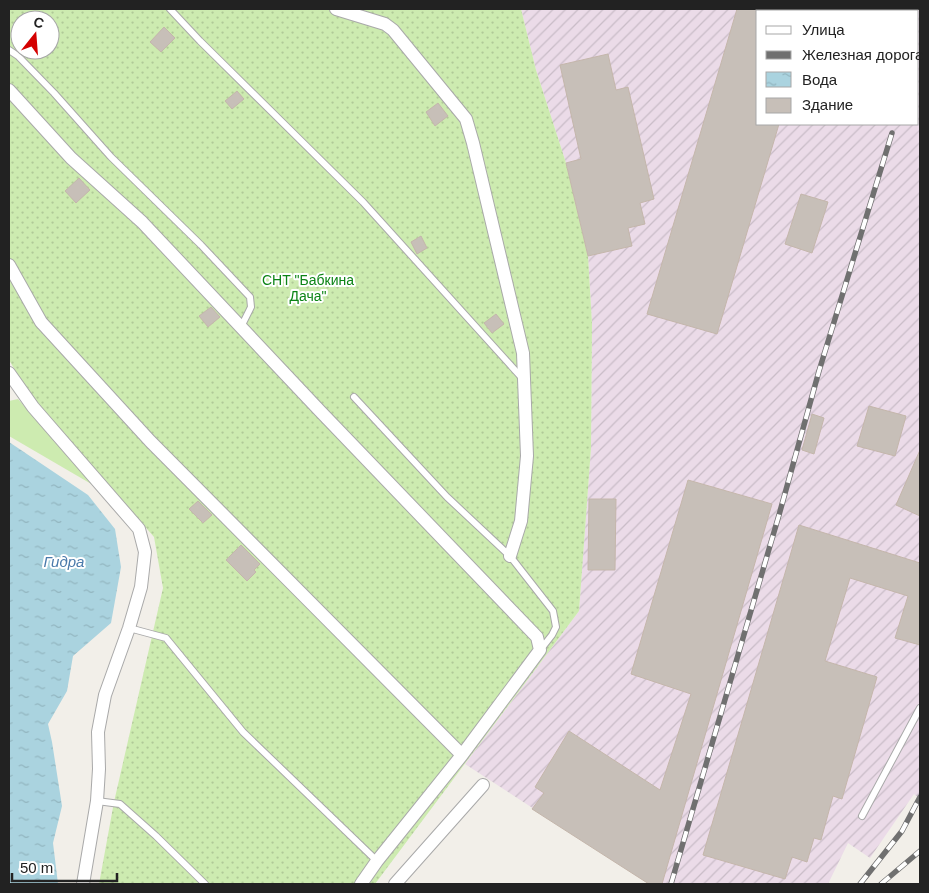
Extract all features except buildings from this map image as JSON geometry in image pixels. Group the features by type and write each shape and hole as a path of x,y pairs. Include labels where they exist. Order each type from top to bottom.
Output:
{"street":[{"path":"336,9 385,24 393,30 466,119 523,353 527,456 521,521 510,556"},
{"path":"9,90 71,158 142,222 320,411 537,636 540,650 462,755 377,861 361,884"},
{"path":"9,265 41,322 144,434 462,755"},
{"path":"9,373 33,407 139,529 145,552 141,587 129,628 105,695 98,732 99,769 97,800 83,884"},
{"path":"395,884 483,785"}],"lane":[{"path":"170,9 362,202 524,380"},
{"path":"9,50 18,56 54,93 110,157 201,245 250,297 251,307 241,327"},
{"path":"354,397 446,497 510,556 553,611 556,627 540,650"},
{"path":"129,628 166,638 243,732 377,861"},
{"path":"862,816 920,708"},
{"path":"97,800 120,804 205,884"}],"shaded area":[{"path":"521,9 920,9 920,799 914,794 870,858 848,843 828,884 649,884 465,764 579,611 591,448 592,324 588,256 566,163 536,70"}],"green space":[{"name":"СНТ \"Бабкина Дача\"","path":"9,9 521,9 536,70 566,163 588,256 592,324 591,448 579,611 375,884 99,884 114,802 163,588 154,537 28,392 9,360"},
{"path":"18,399 93,485 9,436 9,401"}],"water":[{"name":"Гидра","path":"9,442 88,495 115,529 121,567 111,623 73,656 67,691 48,724 62,806 53,843 58,884 9,884"}],"railway":[{"path":"671,884 819,371 892,133"},
{"path":"860,884 902,831 920,797"},
{"path":"881,884 920,851"}]}
